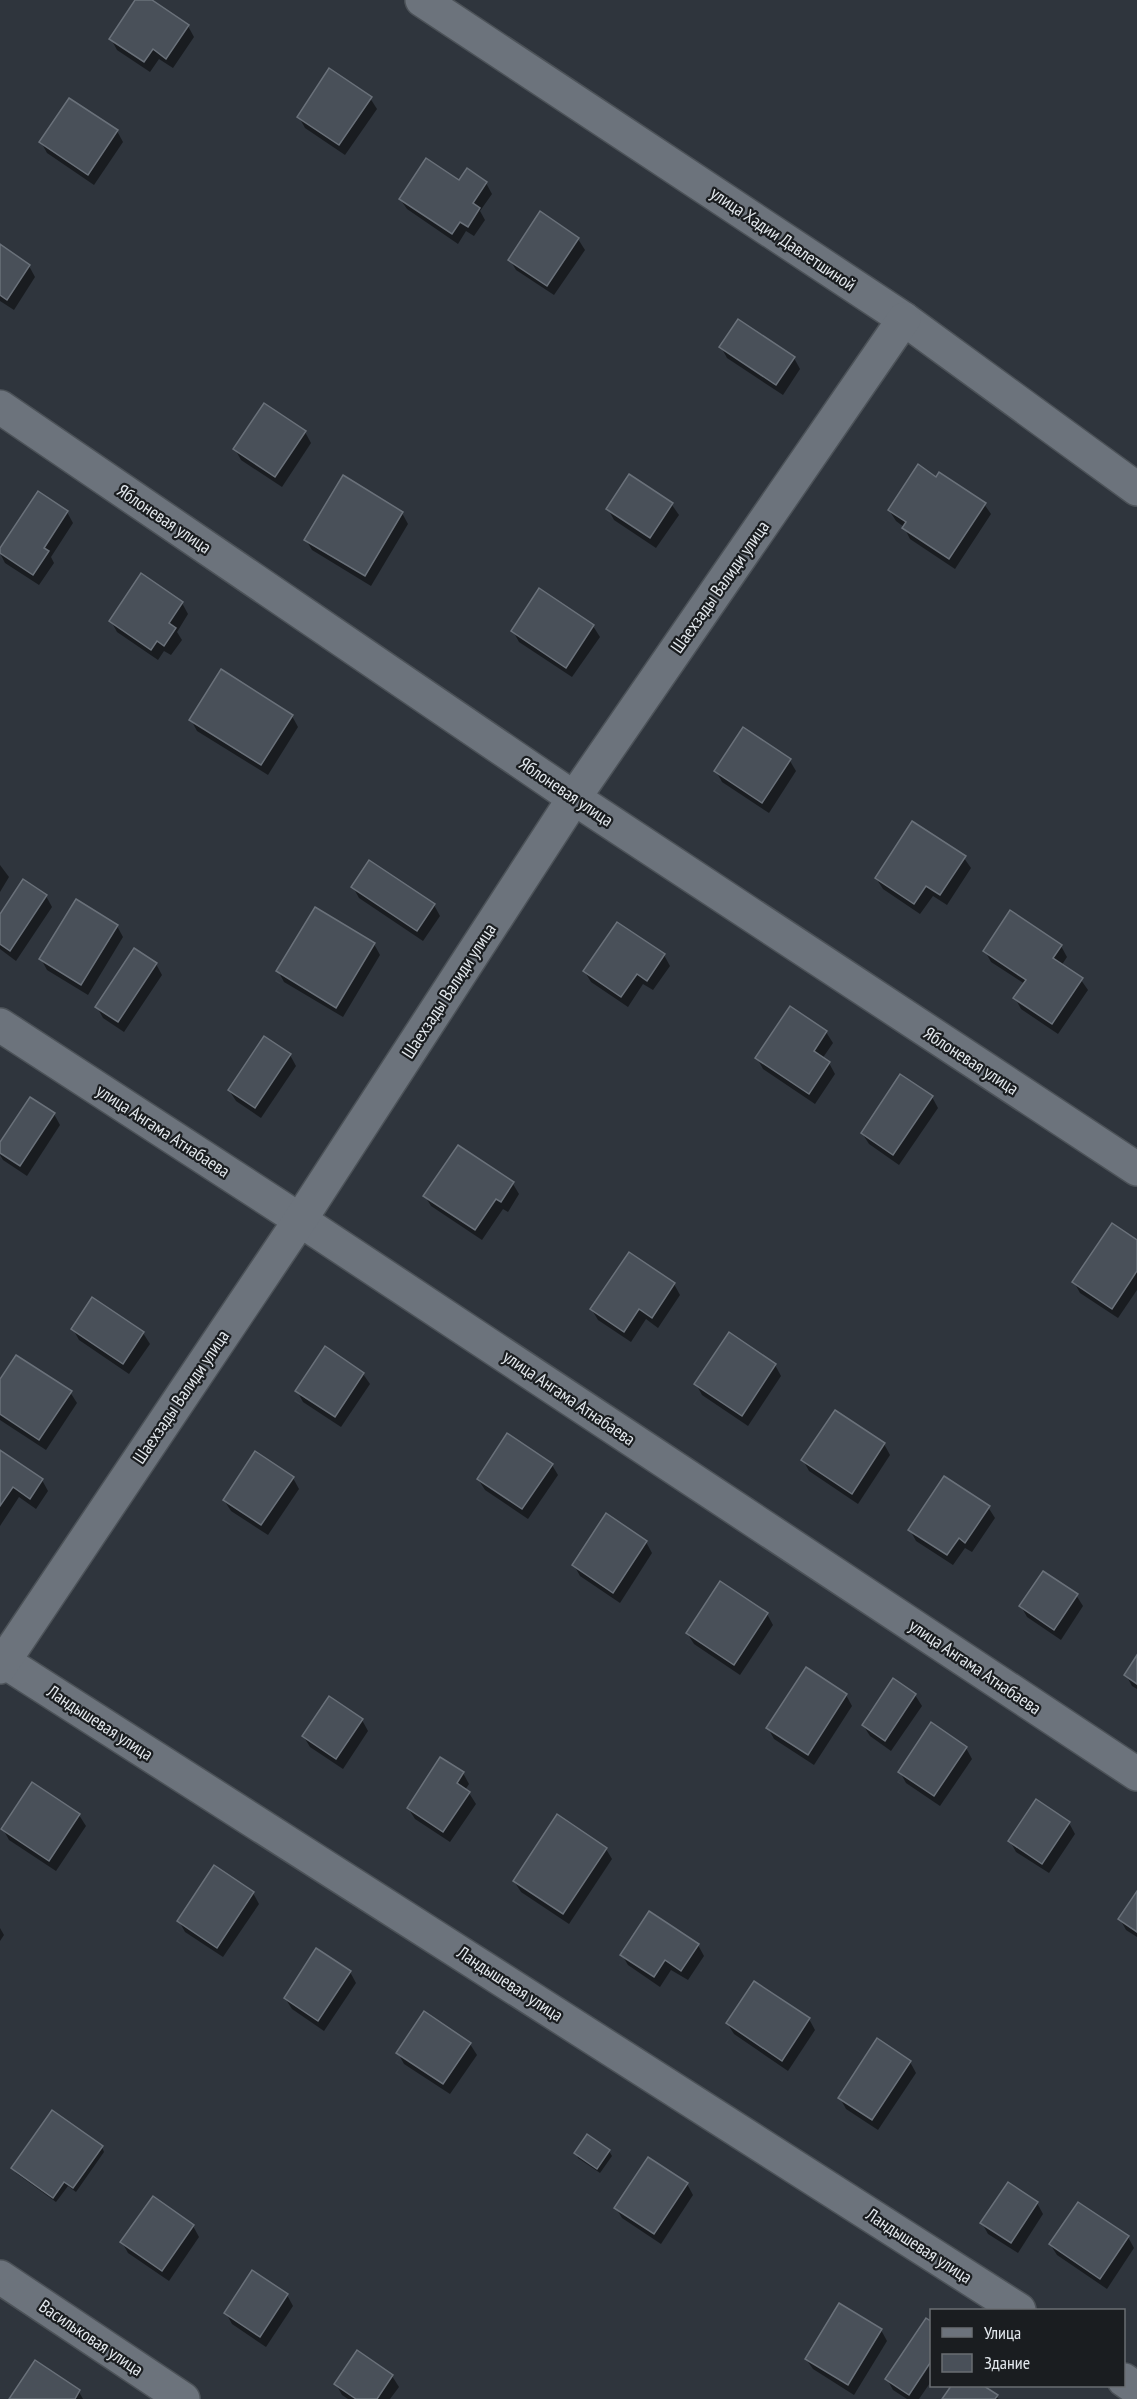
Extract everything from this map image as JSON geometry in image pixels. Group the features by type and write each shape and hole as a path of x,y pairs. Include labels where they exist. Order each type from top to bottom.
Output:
{"street":[{"name":"улица Хадии Давлетшиной","path":"423,0 904,319 1137,489"},
{"name":"Шаехзады Валиди улица","path":"1,1663 300,1220 574,798 904,319"},
{"name":"Яблоневая улица","path":"0,407 574,798 1137,1169"},
{"name":"улица Ангама Атнабаева","path":"0,1025 300,1220 1137,1774"},
{"name":"Ландышевая улица","path":"1,1663 1017,2309"},
{"name":"Васильковая улица","path":"0,2277 183,2399"}],"building":[{"path":"135,0 152,0 189,25 166,59 153,49 144,62 109,39"},
{"path":"329,68 372,97 339,145 297,117"},
{"path":"69,98 118,130 88,175 39,142"},
{"path":"426,158 459,180 467,168 487,182 473,203 480,208 468,227 460,222 452,234 399,199"},
{"path":"540,211 579,238 547,286 508,260"},
{"path":"0,244 30,265 7,300 0,295"},
{"path":"738,319 795,357 776,385 719,347"},
{"path":"264,403 306,431 275,477 233,449"},
{"path":"918,464 936,477 939,472 986,503 949,559 902,528 906,522 888,510"},
{"path":"629,474 673,503 650,538 606,509"},
{"path":"343,475 403,512 365,576 304,540"},
{"path":"38,491 68,511 44,548 49,551 33,575 0,553 0,548"},
{"path":"141,573 183,602 169,623 176,628 164,646 157,641 151,650 109,621"},
{"path":"539,588 594,625 566,668 511,631"},
{"path":"221,669 293,715 261,765 189,720"},
{"path":"743,727 791,759 762,803 714,771"},
{"path":"912,821 966,856 940,895 926,886 914,904 875,878"},
{"path":"369,860 435,904 417,931 351,887"},
{"path":"23,879 47,895 10,951 0,944 0,914"},
{"path":"76,899 118,925 81,985 39,959"},
{"path":"315,907 375,943 336,1008 276,971"},
{"path":"1010,910 1062,945 1053,958 1083,978 1052,1024 1013,998 1026,980 983,951"},
{"path":"617,922 665,954 647,981 637,974 621,997 583,971"},
{"path":"134,948 157,963 118,1022 95,1007"},
{"path":"790,1006 827,1031 814,1051 830,1062 809,1094 755,1058"},
{"path":"264,1036 291,1054 255,1108 228,1090"},
{"path":"900,1074 933,1096 893,1155 861,1133"},
{"path":"30,1097 55,1113 20,1166 0,1153 0,1142"},
{"path":"458,1145 514,1182 501,1202 496,1199 475,1230 423,1196"},
{"path":"1112,1223 1137,1240 1137,1271 1112,1309 1072,1282"},
{"path":"629,1252 675,1283 652,1318 639,1309 624,1332 590,1309"},
{"path":"92,1297 144,1332 123,1364 71,1329"},
{"path":"729,1332 776,1364 742,1416 694,1384"},
{"path":"325,1346 364,1373 335,1417 295,1391"},
{"path":"16,1355 72,1391 39,1440 0,1414 0,1379"},
{"path":"835,1410 885,1443 852,1494 801,1460"},
{"path":"507,1433 553,1464 522,1509 477,1479"},
{"path":"0,1450 43,1479 30,1499 13,1487 0,1506"},
{"path":"255,1451 294,1477 261,1525 223,1500"},
{"path":"944,1476 990,1506 965,1543 959,1538 947,1555 908,1530"},
{"path":"606,1513 647,1541 613,1593 572,1565"},
{"path":"1043,1571 1078,1594 1054,1630 1019,1606"},
{"path":"720,1581 768,1613 734,1665 686,1633"},
{"path":"1137,1655 1137,1684 1124,1675"},
{"path":"806,1667 847,1694 808,1755 766,1728"},
{"path":"893,1678 916,1694 885,1741 862,1725"},
{"path":"329,1696 363,1719 336,1759 302,1736"},
{"path":"931,1722 967,1747 934,1796 898,1772"},
{"path":"440,1757 464,1772 457,1783 470,1792 443,1832 407,1808"},
{"path":"32,1782 80,1814 49,1861 1,1829"},
{"path":"1036,1799 1070,1822 1042,1864 1008,1841"},
{"path":"557,1814 607,1848 563,1914 513,1881"},
{"path":"214,1865 254,1892 217,1948 177,1921"},
{"path":"1137,1891 1137,1932 1118,1919"},
{"path":"649,1911 699,1944 681,1971 665,1960 654,1977 620,1955"},
{"path":"316,1948 351,1971 318,2021 284,1998"},
{"path":"754,1981 810,2018 782,2061 726,2023"},
{"path":"424,2011 471,2043 443,2084 396,2053"},
{"path":"877,2038 911,2061 872,2120 838,2098"},
{"path":"52,2110 103,2146 73,2188 64,2182 53,2198 11,2168"},
{"path":"587,2134 610,2150 597,2169 574,2153"},
{"path":"648,2157 688,2183 654,2234 614,2208"},
{"path":"1008,2182 1038,2202 1011,2243 980,2223"},
{"path":"153,2196 194,2225 162,2271 120,2242"},
{"path":"1078,2202 1129,2236 1100,2279 1049,2244"},
{"path":"252,2270 288,2294 260,2337 224,2313"},
{"path":"839,2303 882,2329 848,2385 805,2359"},
{"path":"926,2318 930,2321 930,2363 909,2395 885,2379"},
{"path":"357,2350 393,2375 377,2399 356,2399 334,2384"},
{"path":"35,2360 80,2390 75,2399 9,2399"},
{"path":"950,2387 986,2387 998,2395 995,2399 942,2399"}]}
